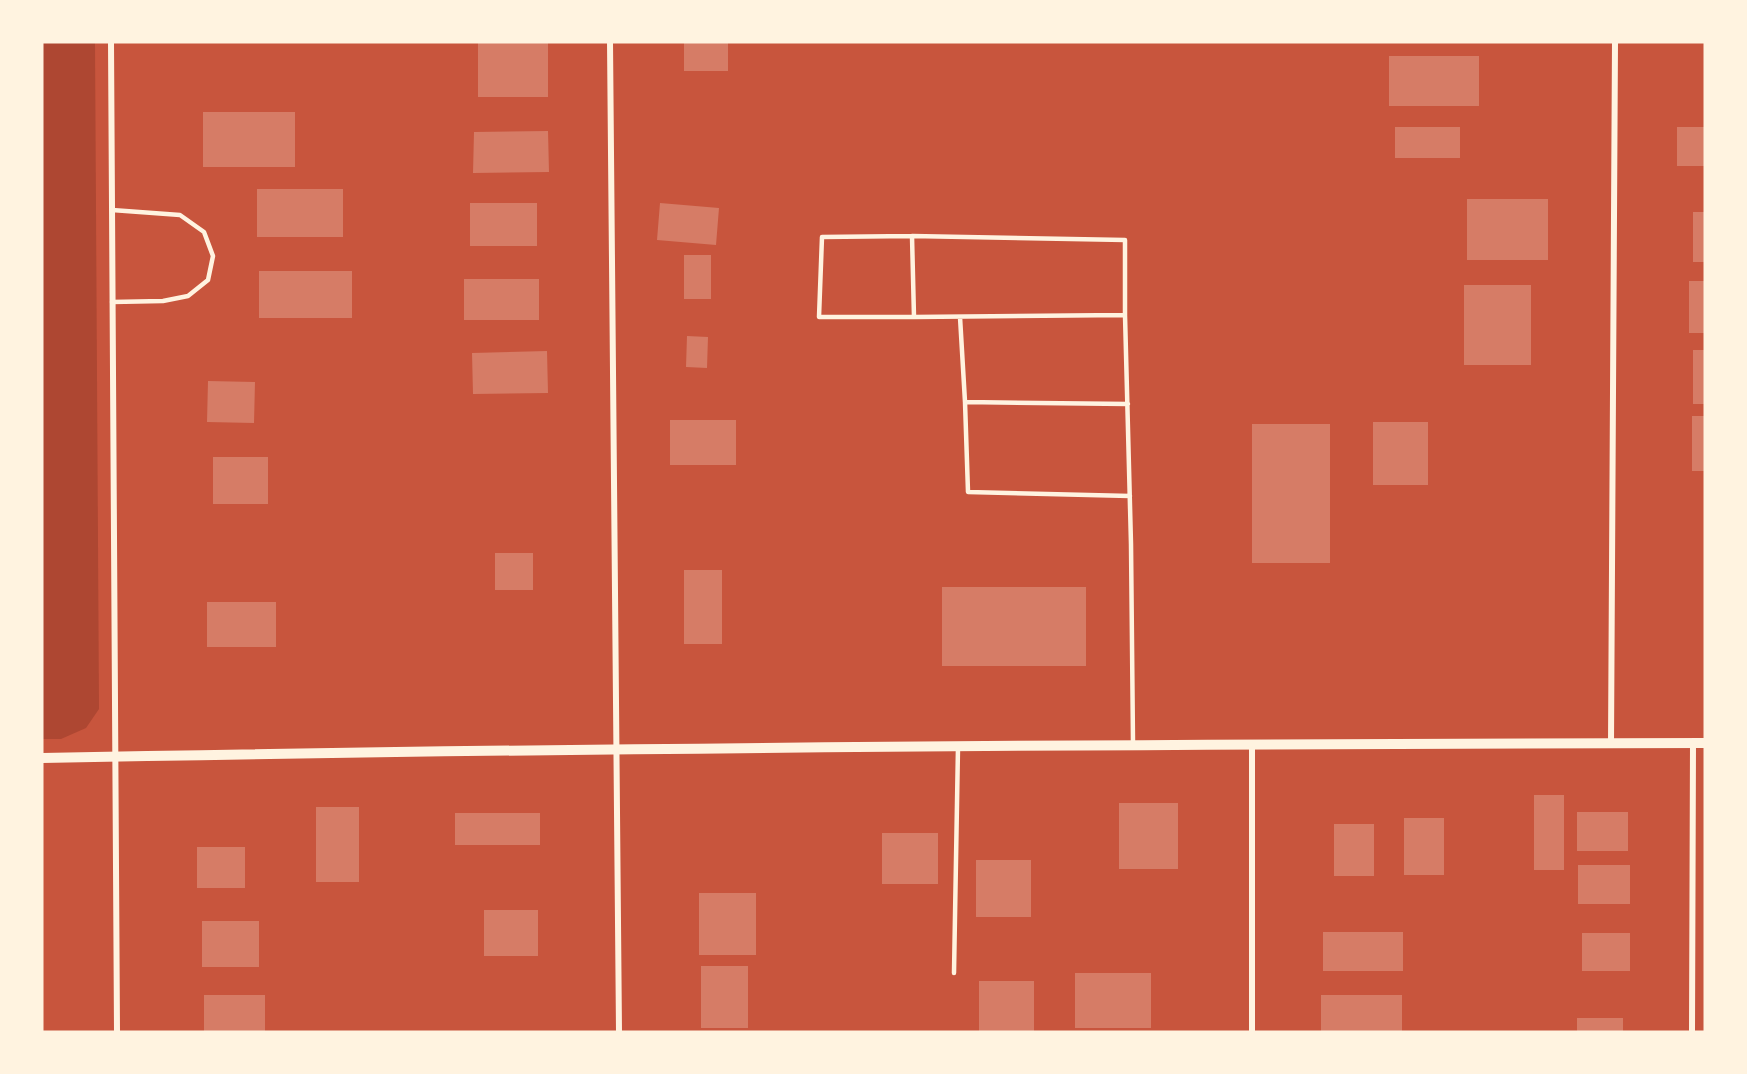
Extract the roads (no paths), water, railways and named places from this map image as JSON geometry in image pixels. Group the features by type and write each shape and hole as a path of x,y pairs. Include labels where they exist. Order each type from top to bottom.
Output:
{"street":[{"path":"111,42 117,1032"},
{"path":"610,42 619,1032"},
{"path":"1611,744 1616,42"},
{"path":"42,758 1252,744 1699,743 1692,1032"},
{"path":"1252,744 1252,1032"}],"lane":[{"path":"112,210 180,216 204,231 213,256 208,280 188,296 163,301 112,302"},
{"path":"1125,315 819,317 822,237 912,236 1125,240 1133,746"},
{"path":"912,236 914,317"},
{"path":"960,317 968,492 1130,496"},
{"path":"965,402 1128,404"},
{"path":"954,973 958,747"}]}
